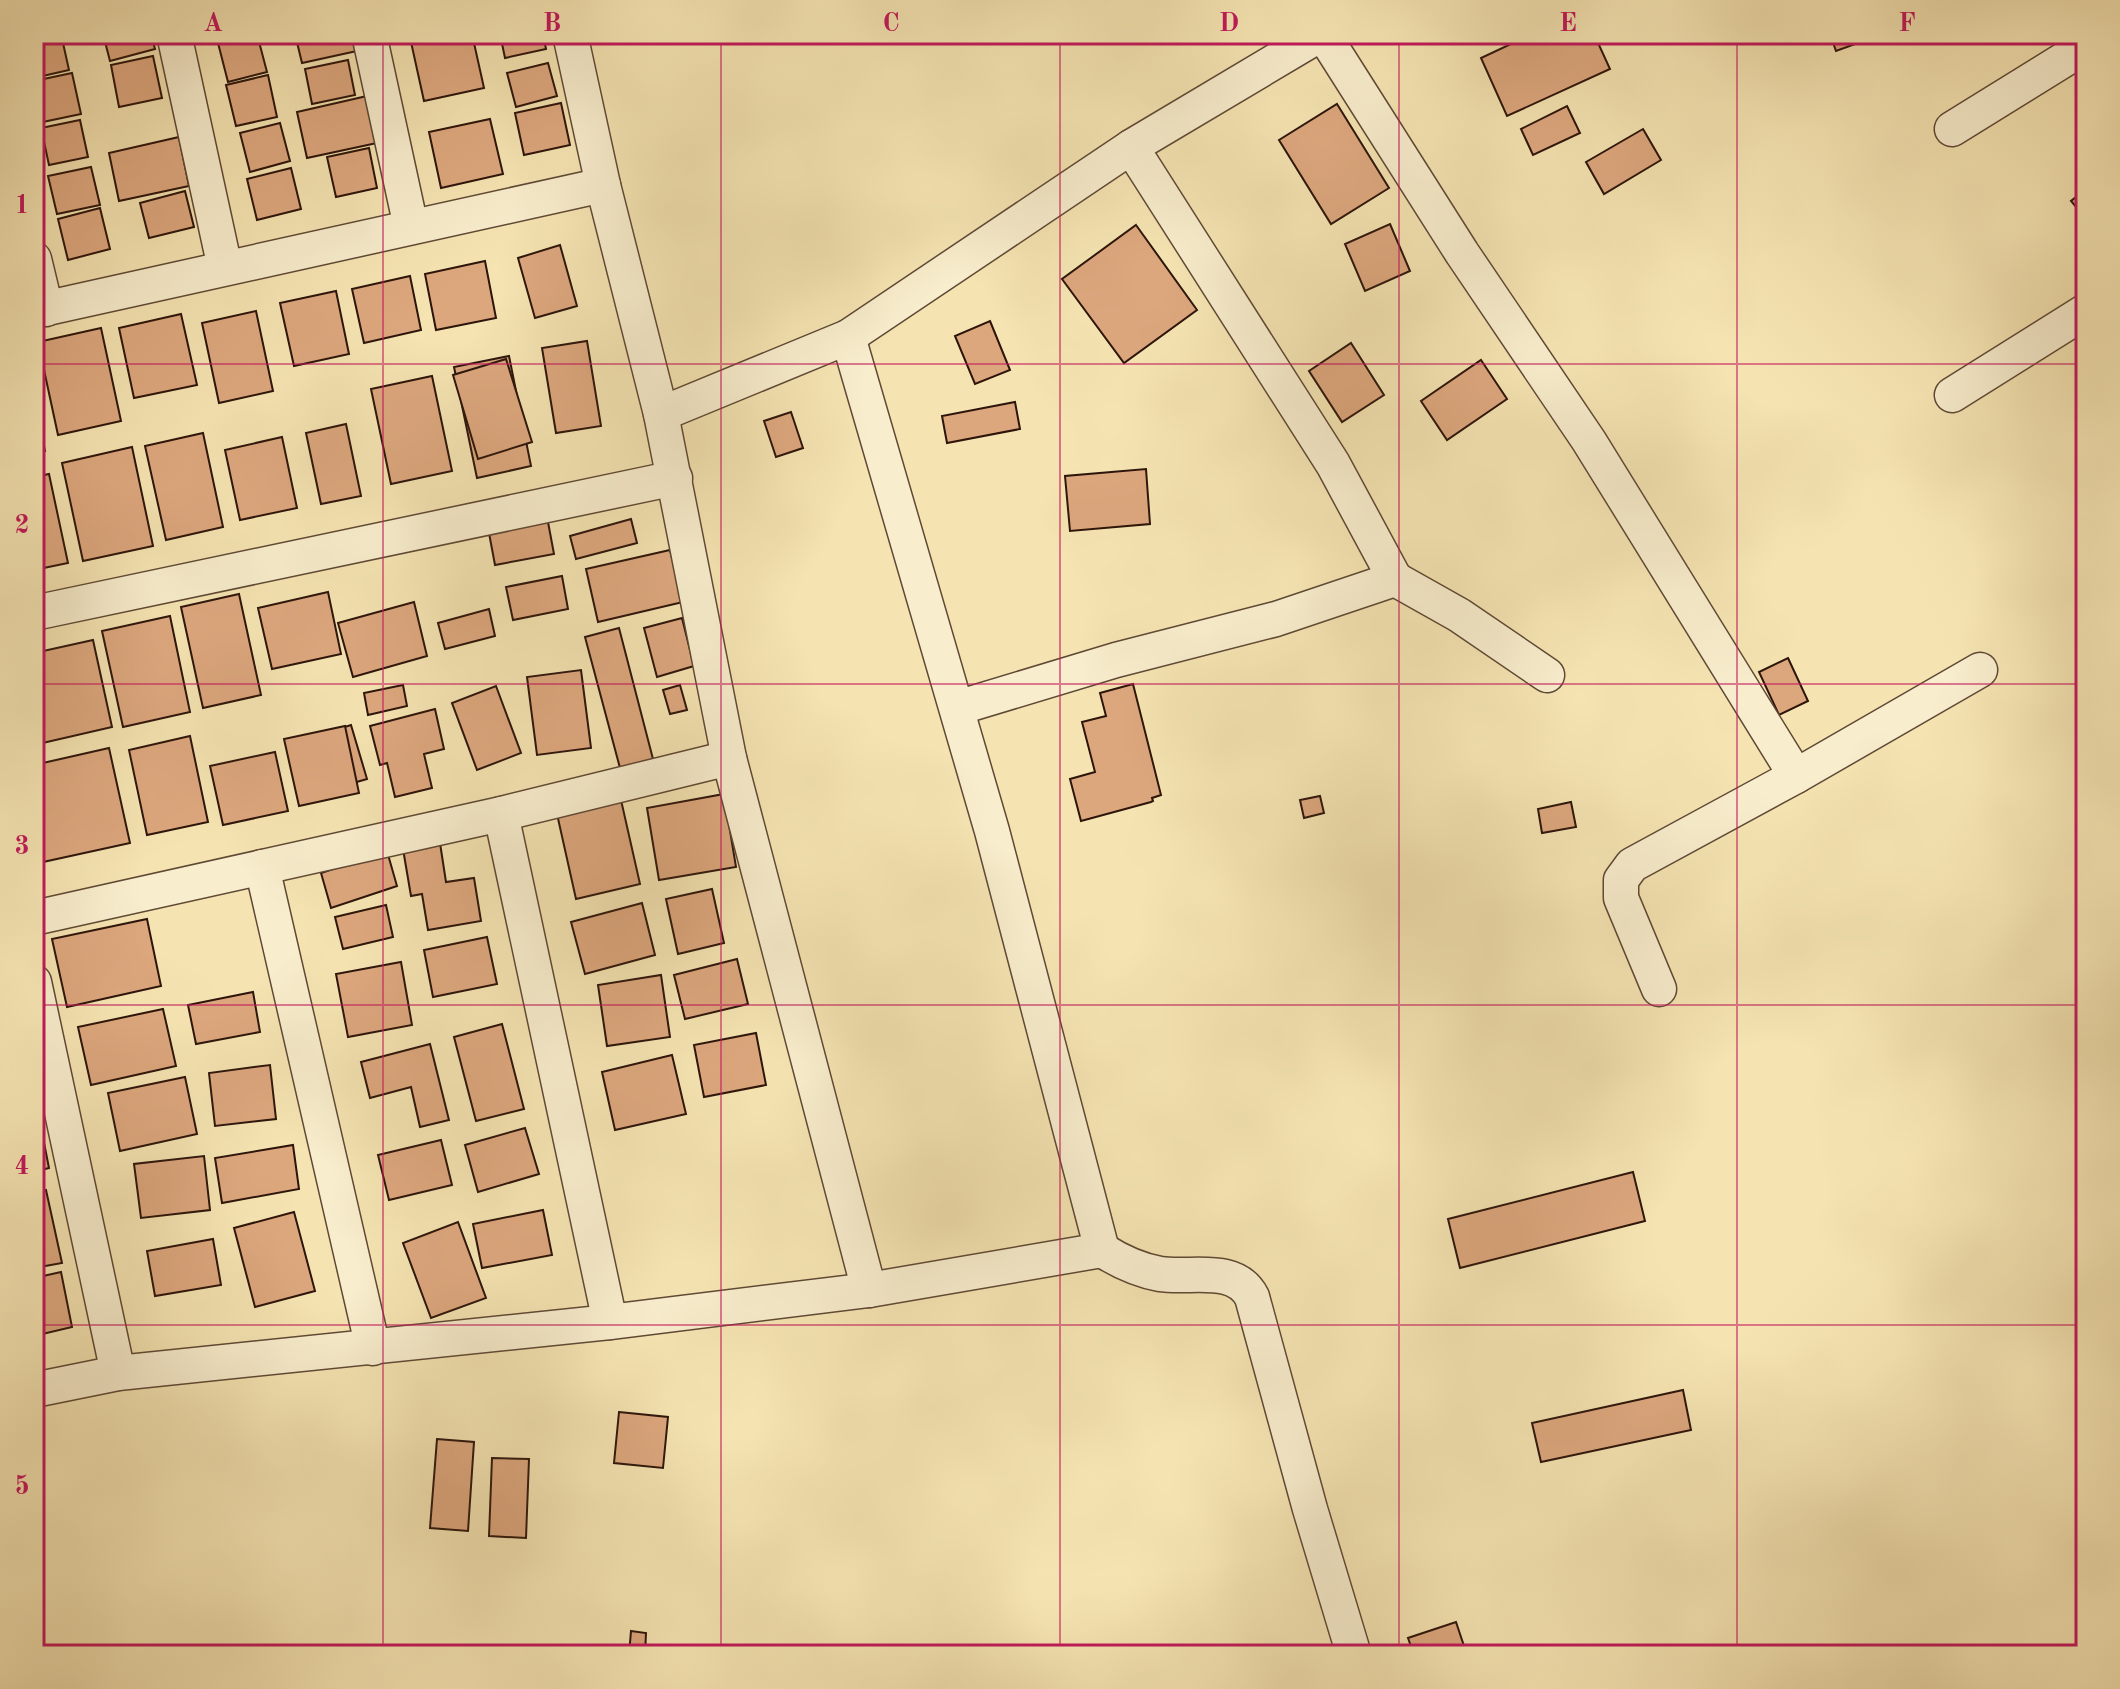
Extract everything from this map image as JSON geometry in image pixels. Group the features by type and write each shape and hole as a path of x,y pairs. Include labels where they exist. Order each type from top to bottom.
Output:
{"street":[{"path":"174,34 225,268"},
{"path":"369,34 411,227"},
{"path":"570,34 603,185 661,414 729,758 869,1290"},
{"path":"661,414 848,337 1131,147 1322,34 1462,253 1589,441 1796,776"},
{"path":"1952,129 2086,46"},
{"path":"1131,147 1333,464 1395,579 1459,615 1547,675"},
{"path":"34,259 40,310 603,185"},
{"path":"1952,395 2086,311"},
{"path":"848,337 992,831 1102,1250"},
{"path":"34,613 675,478"},
{"path":"957,708 1116,660 1276,619 1395,579"},
{"path":"1659,989 1621,898 1621,880 1632,865 1796,776 1980,670"},
{"path":"34,918 501,814 729,758"},
{"path":"501,814 610,1322"},
{"path":"262,867 373,1348"},
{"path":"34,982 118,1373"},
{"path":"34,1390 118,1373 610,1322 869,1290 1102,1250 1128,1266 1162,1274 1225,1276 1246,1285 1354,1655"}],"building":[{"path":"61,34 69,70 34,78 34,39"},
{"path":"103,34 151,34 155,49 110,61"},
{"path":"257,34 267,72 228,82 218,43"},
{"path":"295,34 354,34 357,51 302,63"},
{"path":"393,34 431,34 395,42"},
{"path":"449,34 472,34 484,88 424,101 411,42"},
{"path":"500,34 543,34 546,49 505,58"},
{"path":"1507,34 1594,34 1610,69 1507,116 1481,58 1511,44"},
{"path":"1830,34 1870,34 1872,38 1836,51"},
{"path":"153,56 162,98 119,107 111,65"},
{"path":"348,60 355,95 312,104 305,69"},
{"path":"548,63 557,96 516,107 507,73"},
{"path":"72,73 81,114 38,123 34,81"},
{"path":"268,75 277,117 236,126 226,85"},
{"path":"367,96 377,143 307,158 297,112"},
{"path":"561,103 570,145 524,155 515,113"},
{"path":"1337,104 1389,188 1331,224 1279,140"},
{"path":"1567,106 1580,133 1533,155 1521,129"},
{"path":"490,119 503,174 441,188 429,132"},
{"path":"80,120 88,157 49,165 41,128"},
{"path":"280,123 290,161 250,172 240,133"},
{"path":"1643,129 1661,160 1604,194 1586,162"},
{"path":"179,137 189,186 119,201 109,153"},
{"path":"369,148 377,188 336,197 327,157"},
{"path":"91,167 100,205 57,214 48,176"},
{"path":"291,168 301,209 257,220 247,179"},
{"path":"2086,189 2086,219 2071,201"},
{"path":"185,191 194,227 149,238 140,203"},
{"path":"100,208 110,249 68,260 58,219"},
{"path":"1390,224 1410,271 1365,291 1345,244"},
{"path":"1136,225 1197,310 1124,363 1062,279"},
{"path":"560,245 577,306 535,318 518,258"},
{"path":"485,261 496,318 436,330 425,274"},
{"path":"410,276 421,330 364,343 352,289"},
{"path":"336,291 349,354 294,366 280,303"},
{"path":"256,311 273,391 219,403 202,323"},
{"path":"181,314 197,385 134,398 119,328"},
{"path":"990,321 1010,370 975,384 955,336"},
{"path":"101,328 121,421 58,435 38,342"},
{"path":"587,341 601,426 556,433 542,348"},
{"path":"1351,343 1384,395 1342,422 1309,371"},
{"path":"509,356 531,466 477,478 454,367"},
{"path":"506,359 532,442 478,459 453,375"},
{"path":"1481,360 1507,399 1447,440 1421,401"},
{"path":"432,376 452,471 391,484 371,389"},
{"path":"34,402 45,451 34,453"},
{"path":"1015,402 1020,429 947,443 942,416"},
{"path":"791,412 803,448 776,457 764,421"},
{"path":"346,424 361,496 321,504 306,433"},
{"path":"203,433 223,527 166,540 145,446"},
{"path":"282,437 297,508 240,520 225,450"},
{"path":"132,447 153,546 83,561 62,463"},
{"path":"1146,469 1150,524 1070,531 1065,476"},
{"path":"49,474 68,563 34,570 34,477"},
{"path":"631,519 637,543 576,559 570,536"},
{"path":"548,522 554,554 495,565 489,533"},
{"path":"670,550 683,602 598,622 586,569"},
{"path":"562,576 568,609 513,620 506,587"},
{"path":"328,592 341,654 272,669 258,608"},
{"path":"239,594 261,695 203,708 181,607"},
{"path":"414,602 427,656 353,677 338,623"},
{"path":"489,609 495,636 445,649 438,623"},
{"path":"170,616 190,712 123,727 102,631"},
{"path":"682,618 694,666 657,677 644,628"},
{"path":"619,628 653,759 620,768 585,637"},
{"path":"93,640 112,727 34,745 34,653"},
{"path":"1788,658 1808,701 1779,715 1759,672"},
{"path":"581,670 591,748 537,755 527,677"},
{"path":"1133,684 1161,795 1152,798 1151,802 1081,821 1070,779 1095,772 1082,722 1106,716 1100,693"},
{"path":"403,685 407,706 368,715 364,693"},
{"path":"680,685 687,710 670,714 663,690"},
{"path":"496,686 521,753 477,770 452,703"},
{"path":"435,709 444,749 424,754 432,788 395,797 387,763 380,765 370,726"},
{"path":"351,725 367,779 301,798 286,745"},
{"path":"345,726 359,793 299,806 284,739"},
{"path":"190,736 208,822 147,835 129,750"},
{"path":"109,748 130,843 43,862 34,819 34,765"},
{"path":"275,752 288,811 223,825 210,766"},
{"path":"724,794 736,867 659,880 647,808"},
{"path":"1320,796 1324,813 1304,818 1300,800"},
{"path":"621,800 640,884 576,899 557,814"},
{"path":"1571,802 1576,827 1542,833 1538,809"},
{"path":"440,843 446,882 474,878 481,921 428,930 422,894 411,896 403,849"},
{"path":"387,851 397,886 331,908 321,873"},
{"path":"712,889 724,943 678,954 666,899"},
{"path":"642,903 655,955 585,974 571,922"},
{"path":"386,905 393,937 343,949 335,917"},
{"path":"147,919 161,986 67,1007 52,939"},
{"path":"487,937 497,984 433,997 424,950"},
{"path":"737,959 748,1004 685,1019 674,975"},
{"path":"401,962 412,1025 348,1037 336,974"},
{"path":"661,975 670,1037 607,1046 598,985"},
{"path":"253,992 260,1032 196,1044 188,1005"},
{"path":"163,1009 176,1066 91,1085 78,1027"},
{"path":"502,1024 524,1109 476,1121 454,1037"},
{"path":"756,1033 766,1085 704,1097 694,1045"},
{"path":"430,1044 449,1120 420,1127 411,1087 370,1098 361,1062"},
{"path":"672,1055 686,1114 615,1130 602,1072"},
{"path":"270,1065 276,1119 215,1126 209,1073"},
{"path":"185,1077 197,1134 120,1151 108,1093"},
{"path":"38,1112 49,1168 34,1172 34,1113"},
{"path":"525,1128 539,1174 478,1192 465,1145"},
{"path":"441,1140 452,1185 389,1200 378,1155"},
{"path":"293,1145 299,1189 222,1203 215,1158"},
{"path":"204,1156 210,1210 141,1218 134,1164"},
{"path":"1633,1172 1645,1221 1460,1268 1448,1219"},
{"path":"46,1190 62,1263 34,1268 34,1193"},
{"path":"543,1210 552,1255 482,1268 473,1224"},
{"path":"294,1212 315,1291 255,1307 234,1228"},
{"path":"458,1222 486,1298 431,1318 403,1243"},
{"path":"213,1239 221,1285 155,1296 147,1251"},
{"path":"61,1272 72,1327 34,1336 34,1278"},
{"path":"1683,1390 1691,1430 1541,1462 1532,1423"},
{"path":"619,1412 668,1417 663,1468 614,1463"},
{"path":"437,1439 474,1442 468,1531 430,1528"},
{"path":"492,1458 529,1459 526,1538 489,1536"},
{"path":"1456,1622 1467,1655 1414,1655 1408,1638"},
{"path":"631,1631 646,1633 645,1655 629,1655"}]}
